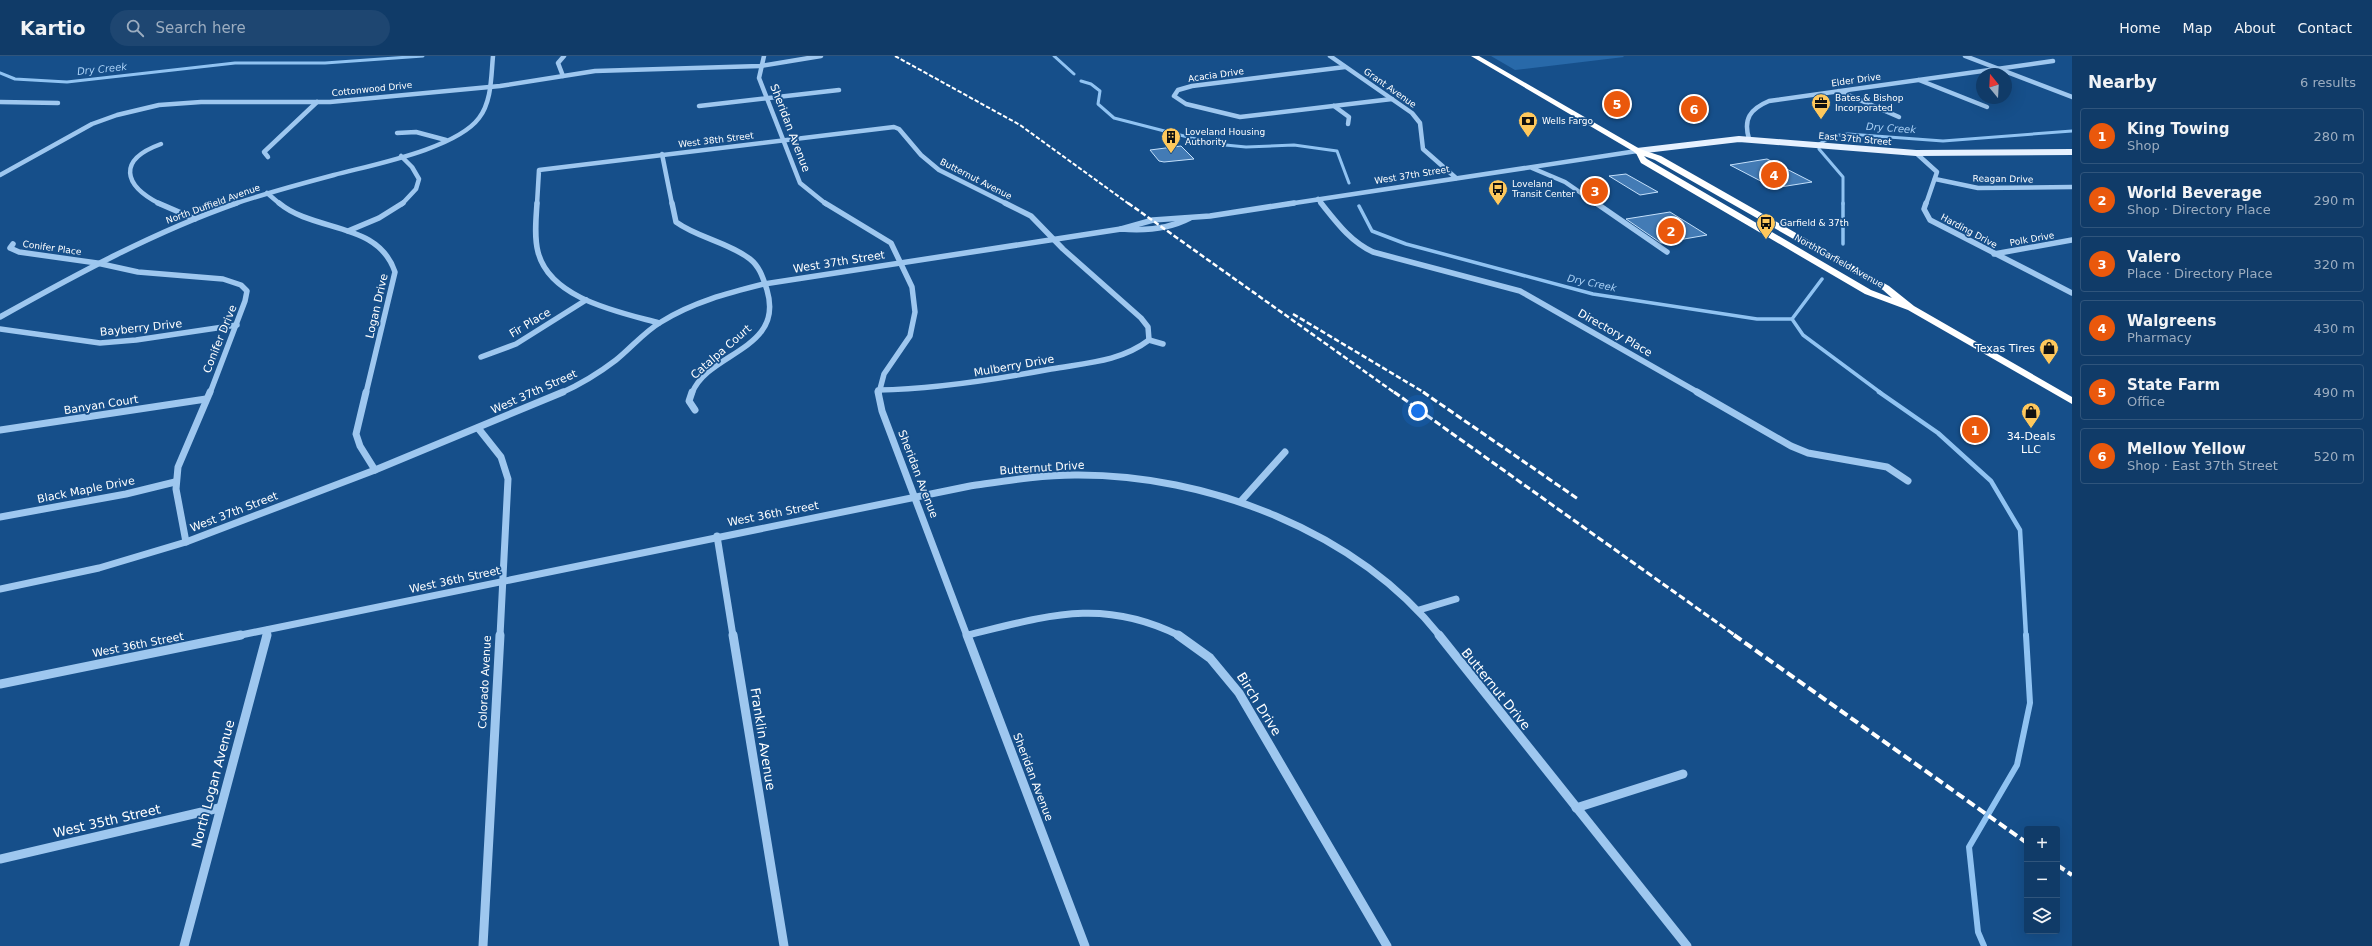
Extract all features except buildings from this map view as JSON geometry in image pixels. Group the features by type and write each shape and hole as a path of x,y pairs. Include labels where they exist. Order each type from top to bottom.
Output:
{"highway":[{"name":"North Garfield Avenue","path":"1474,56 1637,151 1658,158 1886,288 1911,308 2072,400"}],"main road":[{"name":"East 37th Street","path":"1637,151 1710,141 1749,139 1916,153 2072,152"}],"street":[{"name":"North Duffield Avenue","path":"0,317 97,263 195,219 267,193 400,156 446,140 464,131 478,120 486,107 493,56"},
{"path":"563,76 558,63 564,56"},
{"name":"Sheridan Avenue","path":"764,56 760,66 759,78 765,98 797,178 807,191 828,206 881,235 890,243 902,263 914,296 914,323 910,336 884,374 878,390 882,411 1085,946"},
{"name":"Cottonwood Drive","path":"0,175 85,127 135,110 187,102 318,102 510,85 606,70 760,66 821,56"},
{"name":"Grant Avenue","path":"1330,56 1417,118 1422,149 1456,178"},
{"path":"1965,56 1994,68"},
{"name":"Elder Drive","path":"2003,68 2053,61"},
{"name":"Acacia Drive","path":"1345,67 1186,87 1173,94 1176,99 1182,103 1240,117 1392,99"},
{"name":"Elder Drive","path":"1749,139 1745,129 1745,118 1758,105 1787,98 1976,72"},
{"path":"2012,75 2072,97"},
{"path":"1919,80 1987,107"},
{"path":"699,106 839,90"},
{"path":"1838,91 1899,117"},
{"path":"0,102 23,104 58,102"},
{"path":"268,157 264,152 318,102"},
{"path":"1334,106 1349,117 1348,124"},
{"name":"West 38th Street","path":"586,300 558,283 541,263 537,245 539,170 782,139 894,127"},
{"name":"Butternut Avenue","path":"894,127 899,129 928,163 1031,216 1056,240"},
{"path":"397,133 416,132 446,140"},
{"path":"161,144 144,152 133,164 129,171 130,182 138,192 195,219"},
{"name":"West 37th Street","path":"0,589 99,568 186,542 375,470 478,428 583,383 616,360 659,323 710,298 764,284 1121,229 1133,230 1161,226 1185,222 1190,218 1637,151"},
{"path":"1916,153 1934,169 1937,175 1935,179"},
{"path":"662,154 676,222 694,235 747,257 760,269 764,284"},
{"path":"348,231 386,214 413,192 419,179 412,167 400,156"},
{"path":"1532,167 1565,182 1667,252"},
{"name":"Reagan Drive","path":"1935,179 1978,188 2072,187"},
{"name":"Harding Drive","path":"1935,179 1924,208 1927,217 1994,254 2072,293"},
{"name":"Logan Drive","path":"267,193 297,215 348,231 386,250 394,264 395,272 356,434 360,446 375,470"},
{"name":"Directory Place","path":"1318,199 1350,238 1373,252 1520,291 1791,446 1808,453 1887,467 1908,481"},
{"path":"1056,240 1068,254 1141,318 1148,327 1149,340 1163,344"},
{"name":"Polk Drive","path":"1994,254 2072,240"},
{"name":"Conifer Place","path":"13,244 10,248 19,252 97,263"},
{"name":"Conifer Drive","path":"97,263 153,274 223,279 241,285 248,294 237,325 178,467 175,482 186,542"},
{"name":"Catalpa Court","path":"695,410 689,401 696,386 751,341 767,322 770,305 764,284"},
{"path":"586,300 659,323"},
{"name":"Fir Place","path":"482,357 516,344 586,300"},
{"name":"Bayberry Drive","path":"0,329 100,343 136,340 237,325"},
{"name":"Mulberry Drive","path":"878,390 957,386 1102,360 1128,354 1149,340"},
{"name":"Banyan Court","path":"0,430 206,399"},
{"name":"Colorado Avenue","path":"478,428 501,457 508,479 501,582 483,946"},
{"path":"1241,501 1285,452"},
{"name":"Butternut Drive","path":"915,497 1002,481 1068,475 1106,476 1161,482 1202,490 1241,501 1272,513 1338,548 1375,572 1418,610 1686,946"},
{"name":"Black Maple Drive","path":"0,517 126,494 175,482"},
{"name":"West 36th Street","path":"0,684 501,582 717,536 915,497"},
{"name":"Franklin Avenue","path":"717,536 784,946"},
{"path":"1418,610 1456,599"},
{"name":"Birch Drive","path":"968,635 1071,613 1089,612 1128,616 1154,624 1192,644 1209,657 1239,693 1387,946"},
{"name":"North Logan Avenue","path":"184,946 219,808 268,630"},
{"path":"1576,808 1683,774"},
{"name":"West 35th Street","path":"0,859 219,808"}],"shaded area":[{"path":"1491,56 1623,56 1624,57 1515,70"}],"waterway":[{"name":"Dry Creek","path":"0,73 15,79 67,82 235,63 325,63 423,56"},
{"name":"Dry Creek","path":"1054,56 1074,74"},
{"name":"Dry Creek","path":"1081,81 1091,84 1100,91 1098,104 1114,118 1215,144 1246,147 1294,145 1337,151 1349,183"},
{"name":"Dry Creek","path":"1843,244 1843,177 1819,149 1819,144 1833,136 1848,134 1943,141 2072,131"},
{"name":"Dry Creek","path":"1359,206 1372,231 1406,244 1593,294 1757,319 1792,319"},
{"name":"Dry Creek","path":"1792,319 1822,279"},
{"path":"1792,319 1803,335 1881,393"},
{"path":"1879,392 1938,433 1991,481 2020,530 2026,636"},
{"path":"1984,946 1978,932 1969,847 2017,765 2030,703 2026,635"}],"railway":[{"path":"895,56 1020,125 1129,204"},
{"path":"1128,203 1395,393"},
{"path":"1293,314 1425,393"},
{"path":"1394,392 1736,636"},
{"path":"1423,392 1578,499"},
{"path":"1734,635 2024,841"},
{"path":"2060,867 2072,875"}],"place":[{"name":"State Farm","path":"1617,104"},
{"name":"Mellow Yellow","path":"1694,109"},
{"name":"Bates & Bishop Incorporated","path":"1821,120"},
{"name":"Wells Fargo","path":"1528,138"},
{"name":"Loveland Housing Authority","path":"1171,154"},
{"name":"Walgreens","path":"1774,175"},
{"name":"Valero","path":"1595,191"},
{"name":"Loveland Transit Center","path":"1498,206"},
{"name":"World Beverage","path":"1671,231"},
{"name":"Garfield & 37th","path":"1766,240"},
{"name":"Texas Tires","path":"2049,365"},
{"name":"34-Deals LLC","path":"2031,429"},
{"name":"King Towing","path":"1975,430"}]}
